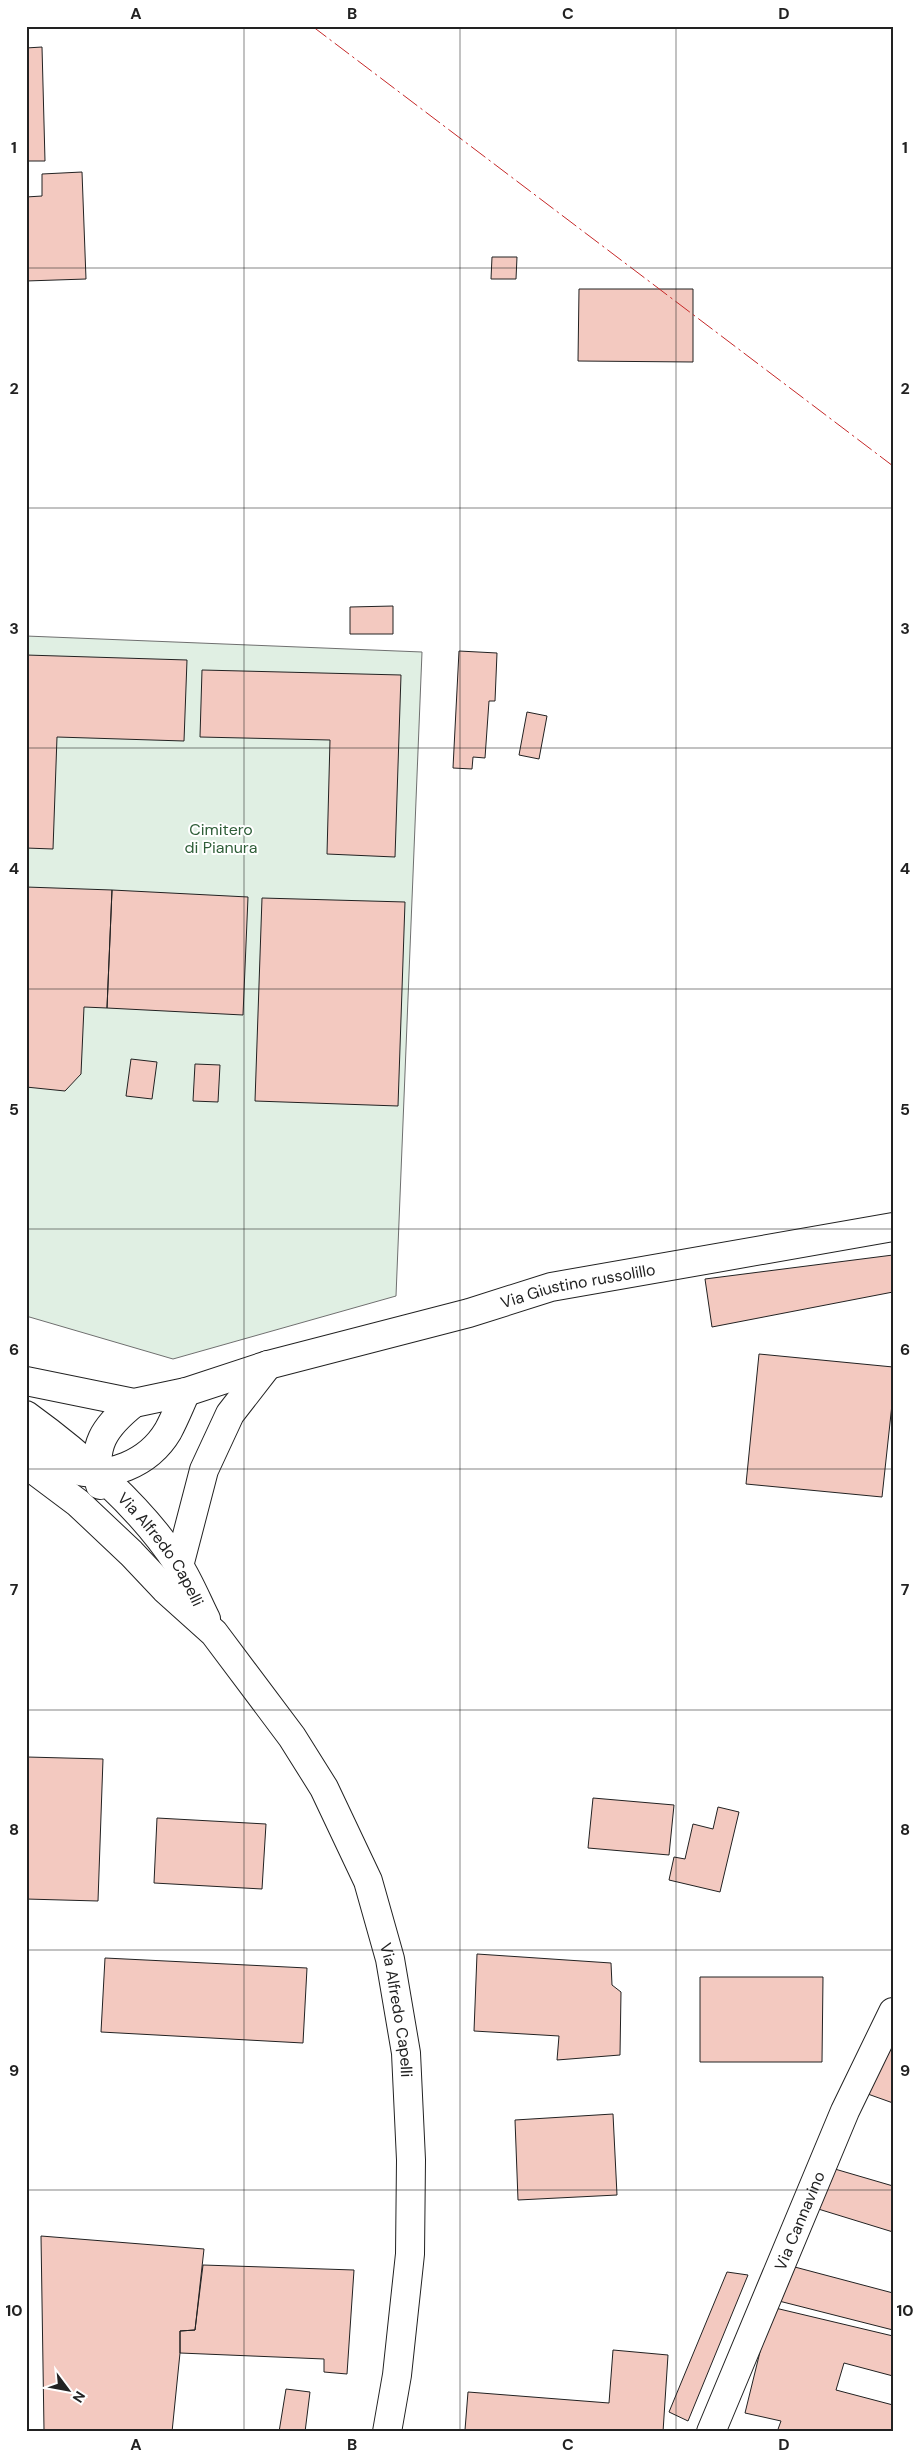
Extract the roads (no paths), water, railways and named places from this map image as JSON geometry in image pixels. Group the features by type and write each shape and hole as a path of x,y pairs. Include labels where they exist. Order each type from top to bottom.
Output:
{"street":[{"name":"Via Giustino russolillo","path":"134,1403 186,1392 268,1366 469,1313 551,1287 893,1227"},
{"path":"179,1566 204,1470 230,1414 268,1366"},
{"path":"26,1381 134,1403"},
{"path":"26,1441 50,1459 72,1469 97,1474 109,1473 147,1455 167,1432 186,1392"},
{"path":"97,1474 95,1461 104,1434 116,1417 134,1403"},
{"name":"Via Alfredo Capelli","path":"26,1415 97,1474 133,1507 160,1538 179,1566 214,1634 292,1737 324,1788 368,1881 390,1959 406,2053 411,2160 410,2254 396,2375 387,2432"},
{"name":"Via Alfredo Capelli","path":"26,1464 78,1503 131,1553 165,1589 214,1634"},
{"name":"Via Alfredo Capelli","path":"97,1474 104,1496 144,1546 165,1589"},
{"name":"Via Cannavino","path":"711,2432 845,2111 893,2012"}],"park label":[{"name":"Cimitero di Pianura","path":"221,838"}]}
